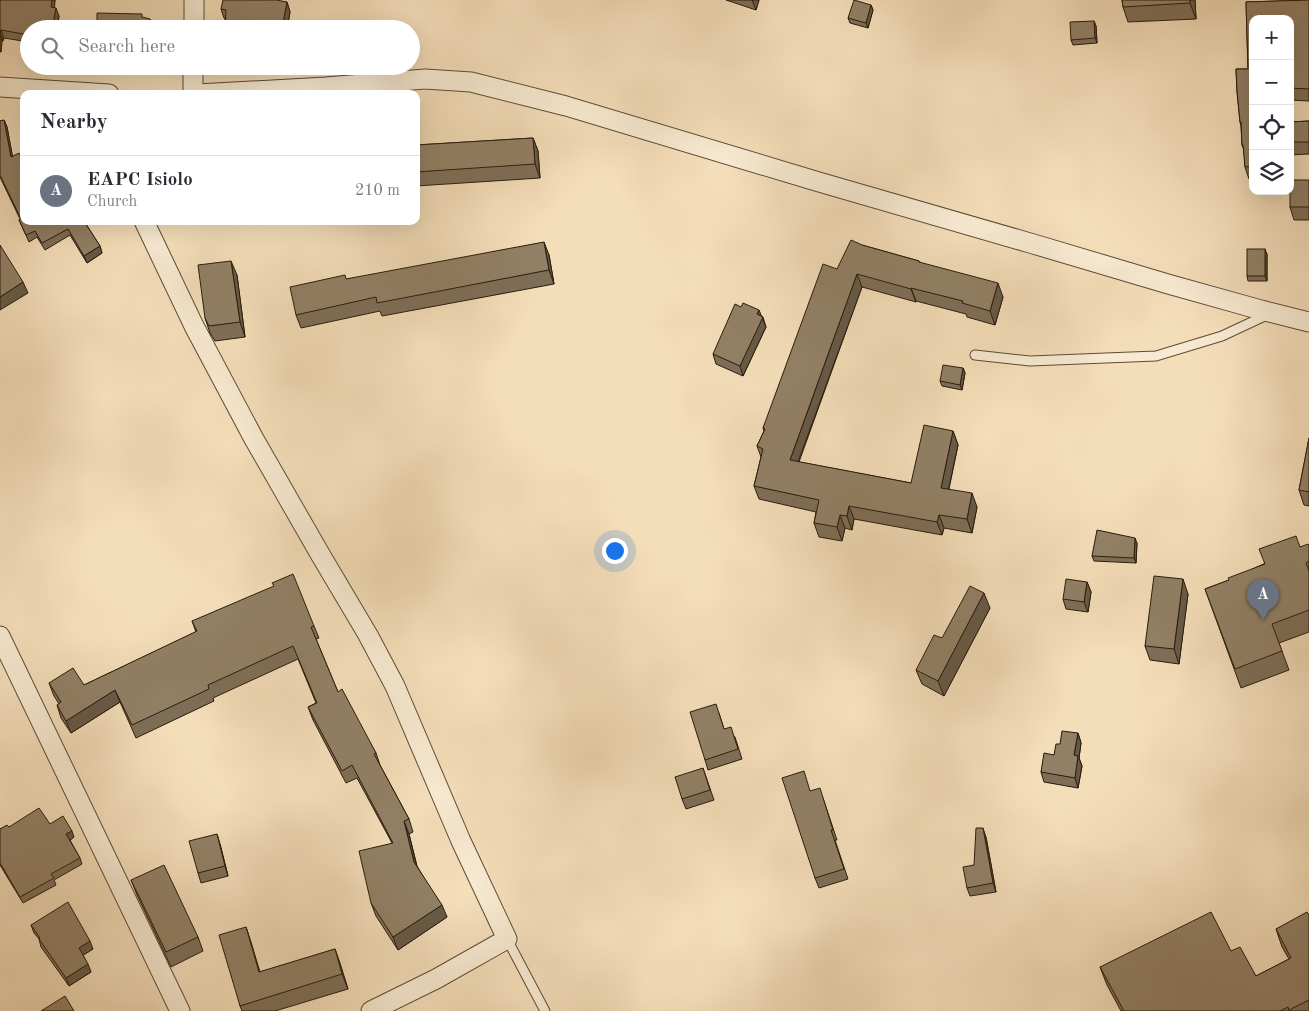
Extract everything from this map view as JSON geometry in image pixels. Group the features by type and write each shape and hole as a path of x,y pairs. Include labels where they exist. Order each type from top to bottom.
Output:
{"street":[{"path":"194,0 194,20"},
{"path":"193,75 193,90"},
{"path":"271,90 425,79 470,82 566,106 1168,284 1309,322"},
{"path":"0,87 48,90"},
{"path":"146,225 194,326 254,439 368,635 390,678 461,841 507,939 372,1011"},
{"path":"0,636 180,1011"}],"lane":[{"path":"975,355 1030,361 1156,356 1222,336 1273,313"},
{"path":"507,939 545,1011"}],"building":[{"path":"0,0 52,0 51,7 56,8 54,20 20,20 20,33 1,30 0,33"},
{"path":"223,0 276,0 287,2 284,20 225,20 226,10 221,9"},
{"path":"854,0 871,5 866,23 848,18"},
{"path":"1122,0 1190,0 1190,3 1123,7"},
{"path":"1309,0 1309,89 1294,88 1294,15 1249,15 1249,166 1245,167 1236,69 1248,69 1246,2"},
{"path":"97,13 142,14 142,17 150,19 150,20 97,20"},
{"path":"1094,21 1095,38 1071,40 1070,22"},
{"path":"4,120 11,157 19,153 20,155 20,217 0,175 0,121"},
{"path":"1309,121 1309,142 1294,142 1294,122"},
{"path":"533,138 535,164 420,172 420,145"},
{"path":"1294,180 1309,180 1309,207 1290,207 1290,195 1294,195"},
{"path":"21,225 87,225 100,246 84,256 68,229 42,243 35,231 26,235"},
{"path":"851,240 919,262 998,283 990,311 962,303 963,301 857,274 790,460 911,483 924,425 953,431 941,488 972,493 967,519 939,515 937,522 849,506 847,516 840,515 837,527 814,523 819,500 754,486 763,449 757,446 765,429 763,428 823,264 837,269"},
{"path":"544,242 549,270 377,303 376,297 296,315 290,287 345,275 346,279"},
{"path":"0,245 23,282 0,297"},
{"path":"1247,249 1265,249 1265,276 1247,276"},
{"path":"231,261 240,322 209,326 205,318 198,265"},
{"path":"743,303 759,310 757,314 763,317 740,366 713,354 735,304 741,307"},
{"path":"943,365 963,368 960,385 940,381"},
{"path":"1309,438 1309,492 1299,490"},
{"path":"1097,530 1135,538 1134,558 1092,556"},
{"path":"1296,536 1300,547 1308,544 1309,546 1309,561 1306,563 1309,571 1309,610 1272,624 1282,651 1235,669 1205,589 1265,564 1259,549"},
{"path":"293,574 314,626 311,627 338,692 342,689 409,819 404,821 414,862 442,905 393,937 371,903 359,851 393,843 352,765 342,771 308,707 317,703 293,646 208,685 209,689 132,725 115,690 66,721 57,705 61,702 49,683 73,668 84,685 197,631 192,621 274,586 272,583"},
{"path":"1154,576 1183,579 1174,649 1145,646"},
{"path":"1066,579 1087,582 1084,602 1063,599"},
{"path":"970,586 984,593 938,681 916,670 934,635 942,638"},
{"path":"716,704 724,729 731,727 738,749 705,760 690,712"},
{"path":"1062,731 1078,733 1074,755 1078,756 1075,778 1041,772 1044,753 1054,755 1056,744 1060,744"},
{"path":"703,768 710,790 682,799 675,777"},
{"path":"804,771 810,791 820,788 844,869 815,878 782,778"},
{"path":"39,808 50,824 63,816 72,831 66,834 80,858 51,874 54,878 20,897 0,863 0,829 7,825 9,827"},
{"path":"976,828 983,828 993,883 967,888 963,867 974,865"},
{"path":"217,834 225,866 198,873 189,841"},
{"path":"164,865 198,937 166,952 131,880"},
{"path":"68,902 90,941 79,948 88,964 66,978 31,925"},
{"path":"1211,912 1231,951 1240,947 1256,976 1291,958 1276,929 1307,912 1309,915 1309,1000 1289,1010 1288,1007 1280,1011 1124,1011 1100,967"},
{"path":"246,927 259,972 335,949 342,974 240,1006 219,935"},
{"path":"65,996 74,1011 41,1011"}],"place":[{"name":"EAPC Isiolo","path":"1263,620"}]}
